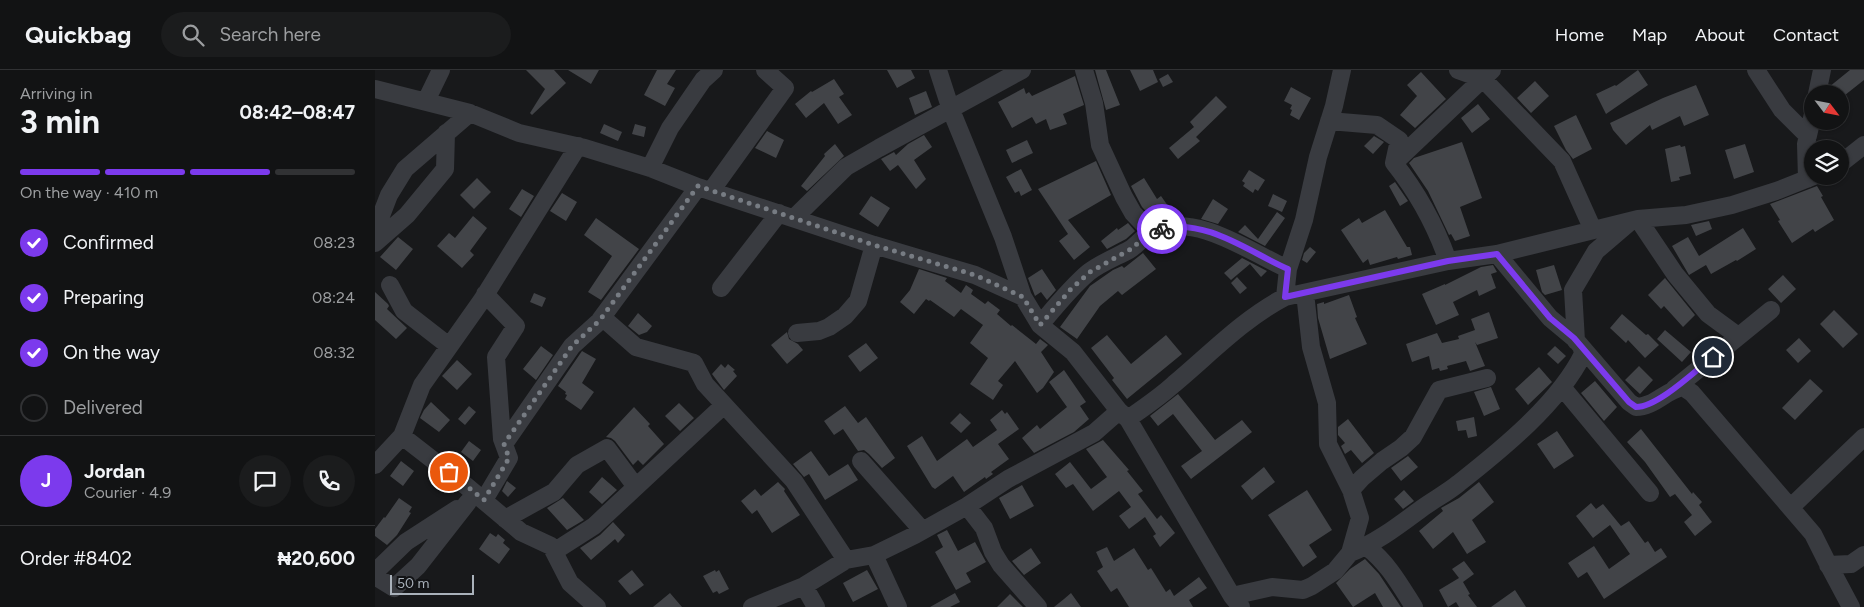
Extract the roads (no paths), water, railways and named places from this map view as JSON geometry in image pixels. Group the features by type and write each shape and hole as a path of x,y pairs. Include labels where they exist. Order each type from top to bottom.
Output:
{"street":[{"path":"426,101 441,70"},
{"path":"650,168 670,128 703,80 714,70"},
{"path":"504,444 572,346 600,320 785,88 765,70"},
{"path":"938,70 951,110 1003,237 1023,297 1040,325 1073,352 1124,415 1237,601 1272,586 1303,590 1335,571 1350,553 1360,518"},
{"path":"721,288 787,216 846,167 1022,70"},
{"path":"1084,70 1094,104 1100,145 1133,213 1151,232"},
{"path":"1285,297 1288,269 1304,220 1318,157 1342,70"},
{"path":"1458,70 1487,74 1562,161 1593,230"},
{"path":"1756,70 1781,110 1808,136"},
{"path":"1819,85 1822,70"},
{"path":"1394,163 1487,74"},
{"path":"375,89 470,113 519,133 578,146 650,168 705,189 874,245 975,275 1023,297"},
{"path":"375,225 379,221 389,195 405,169 470,113"},
{"path":"1329,121 1377,125 1399,140 1394,163"},
{"path":"1807,140 1809,130"},
{"path":"375,243 407,215 445,169 446,133"},
{"path":"1849,157 1864,145"},
{"path":"375,465 402,436 422,385 485,294 578,146"},
{"path":"1394,163 1413,186 1428,212 1439,234 1448,261"},
{"path":"752,607 804,586 846,560 874,555 967,506 1008,479 1094,433 1173,386 1230,335 1267,307 1285,297 1448,261 1497,254 1635,220 1686,215 1732,205 1804,180"},
{"path":"1635,220 1675,274 1708,314 1738,336"},
{"path":"1350,553 1373,542 1397,527 1458,484 1513,437 1562,387 1583,354 1579,345 1573,290 1597,251 1635,220"},
{"path":"1040,325 1071,289 1090,272 1131,249 1151,232 1175,226 1219,234 1262,258 1288,269"},
{"path":"797,333 819,331 829,327 845,316 858,301 874,245"},
{"path":"1497,254 1550,318 1579,345 1629,402 1636,407 1649,405 1674,389 1771,310"},
{"path":"390,285 404,312 449,346"},
{"path":"1305,293 1311,347 1327,403 1328,444 1351,490 1360,518 1414,607"},
{"path":"375,576 394,588 418,566 477,499 509,458 504,444 496,357 516,326 485,294"},
{"path":"600,320 603,318 636,347 694,363 705,384 723,406 794,481 846,560"},
{"path":"1351,490 1382,461 1413,437 1439,390 1487,378"},
{"path":"1562,387 1650,493"},
{"path":"1674,389 1683,387 1692,393 1813,534 1851,607"},
{"path":"555,551 594,526 723,406"},
{"path":"402,436 477,499 530,538 543,541 551,546 570,583 597,607"},
{"path":"1791,507 1864,437"},
{"path":"505,519 554,492 577,465 607,448 636,487"},
{"path":"861,461 922,530"},
{"path":"375,572 406,542 477,499"},
{"path":"967,506 984,528 993,552 1001,565 1038,607"},
{"path":"874,555 898,607"},
{"path":"1828,565 1851,564 1864,555"},
{"path":"804,586 816,607"}]}
